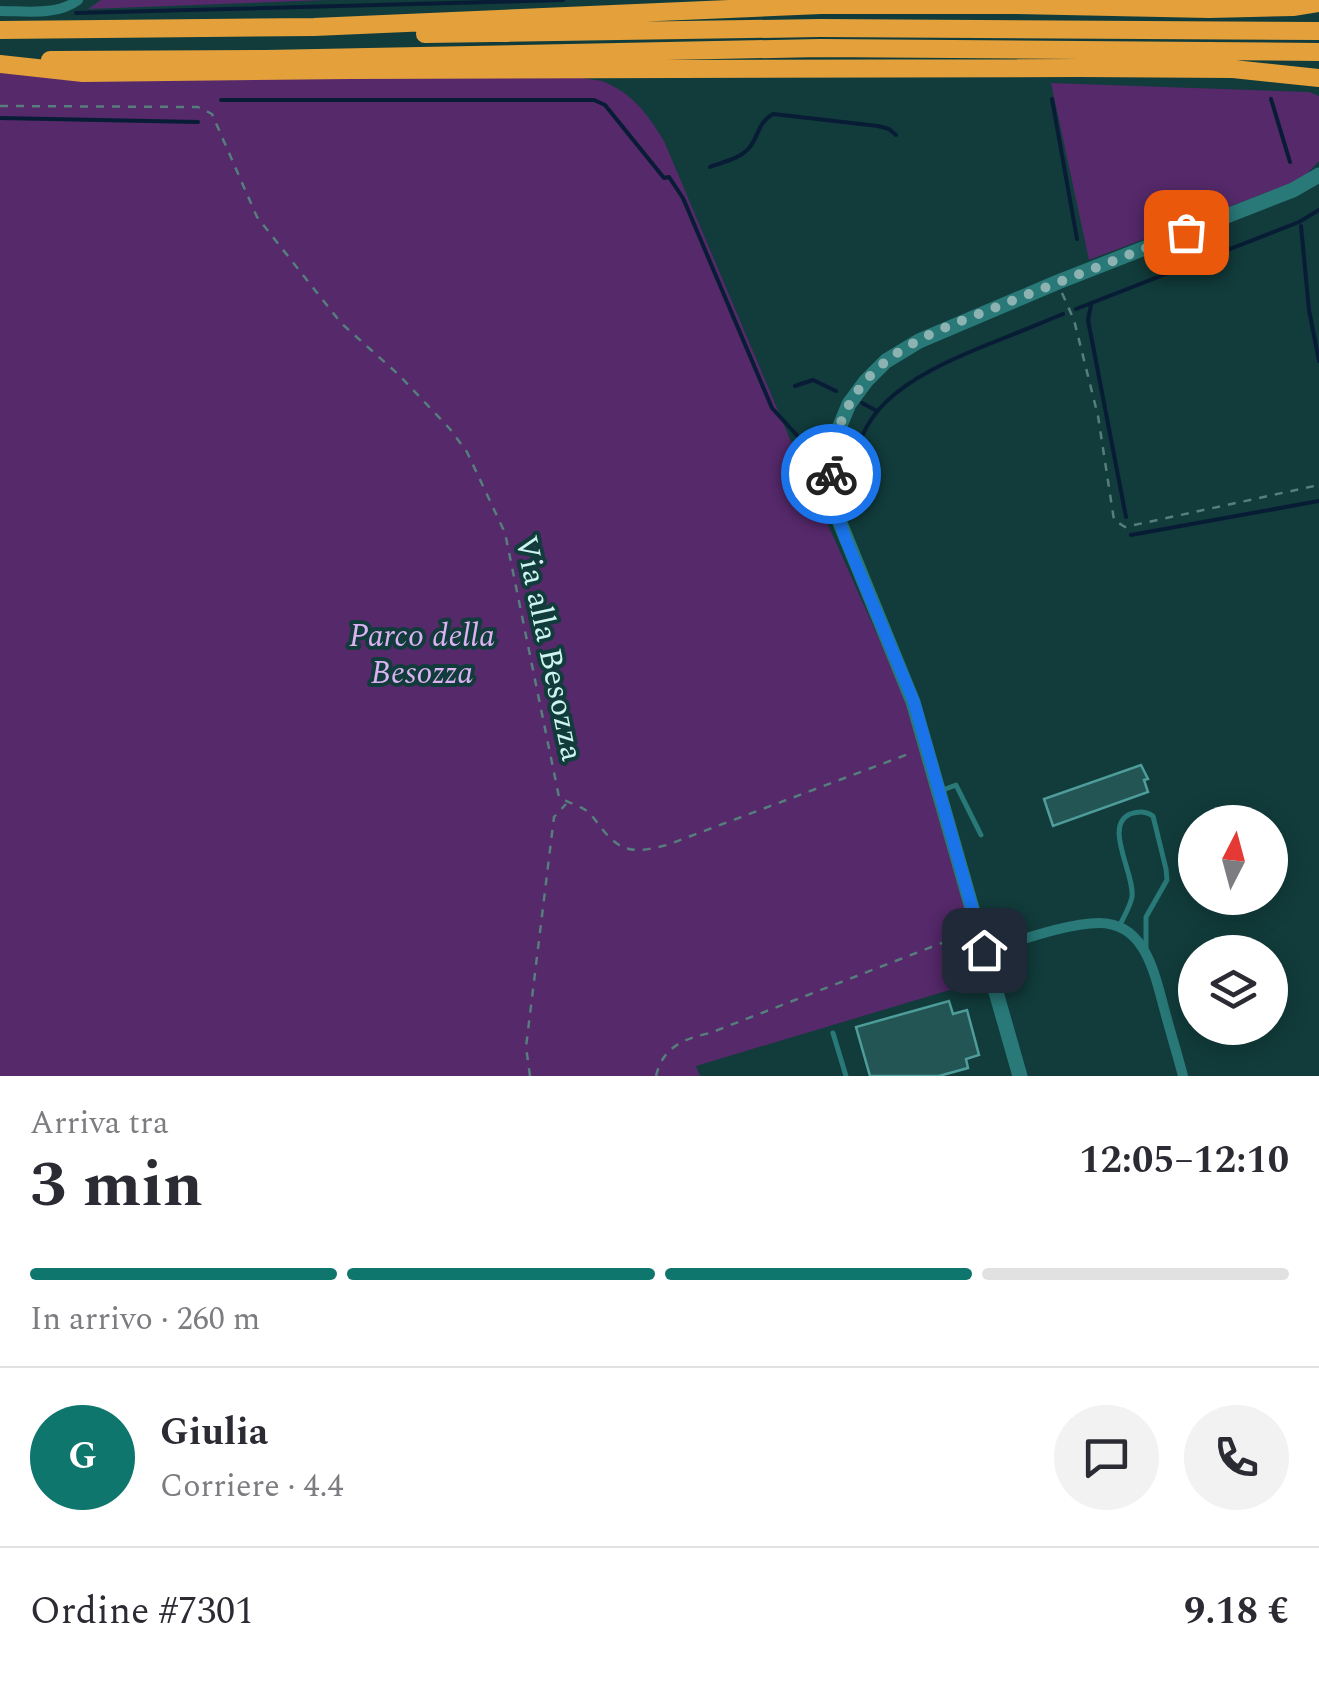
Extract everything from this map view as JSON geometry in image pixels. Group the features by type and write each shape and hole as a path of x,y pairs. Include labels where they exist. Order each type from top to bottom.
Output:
{"highway":[{"path":"0,30 314,27 821,5 1209,9 1319,3"},
{"path":"0,40 820,28 1319,28"},
{"path":"0,62 820,48 1319,50"},
{"path":"0,62 83,73 1079,68 1233,70 1319,78"}],"street":[{"path":"0,11 56,10 78,0"},
{"path":"1319,28 1319,50"},
{"path":"1020,1076 914,702 834,506 831,471 837,433 846,410 870,376 892,357 932,334 1315,176"},
{"path":"984,950 1081,924 1119,927 1139,942 1152,964 1183,1076"}],"lane":[{"path":"940,790 956,785 981,834"},
{"path":"1119,927 1132,894 1117,831 1121,820 1146,812 1153,816 1167,880 1146,917 1146,952"},
{"path":"833,1032 846,1076"}],"path":[{"name":"Via alla Besozza","path":"0,106 198,107 212,114 257,217 342,323 399,375 467,452 505,533 556,789 568,803 586,810 616,845 643,851 667,846 929,755"},
{"path":"1058,282 1072,315 1098,416 1114,520 1125,527 1319,485"},
{"path":"530,1076 526,1047 554,817 568,803"},
{"path":"656,1076 666,1054 683,1040 963,937"}],"green space":[{"path":"101,0 327,0 88,9"},
{"name":"Parco della Besozza","path":"442,57 602,81 638,105 664,141 798,458 919,728 993,977 696,1066 700,1076 0,1076 0,62"},
{"path":"1051,83 1309,92 1319,96 1319,161 1302,179 1089,260"}],"building":[{"path":"1141,765 1148,779 1144,780 1148,792 1053,826 1044,799"},
{"path":"949,1001 953,1014 967,1010 979,1055 966,1059 968,1068 939,1076 870,1076 856,1027"}],"waterway":[{"path":"76,13 563,0"},
{"path":"1052,99 1077,239"},
{"path":"1271,99 1290,162"},
{"path":"221,100 594,100 605,105 683,198 772,408 803,442 810,482"},
{"path":"710,167 745,152 764,121 773,114 878,126 896,135"},
{"path":"0,118 198,122"},
{"path":"1076,309 1299,222 1319,210"},
{"path":"1301,226 1309,310 1319,361"},
{"path":"1091,305 1088,320 1126,517"},
{"path":"857,505 854,473 859,445 886,402 931,370 1063,314"},
{"path":"795,386 813,380 836,391"},
{"path":"862,403 875,410"},
{"path":"1131,535 1319,501"}],"way so far":[{"path":"831,474 834,443 846,410 866,381 892,357 932,334 1186,232"}],"route":[{"path":"831,474 834,506 846,540 914,702 984,950"}]}
